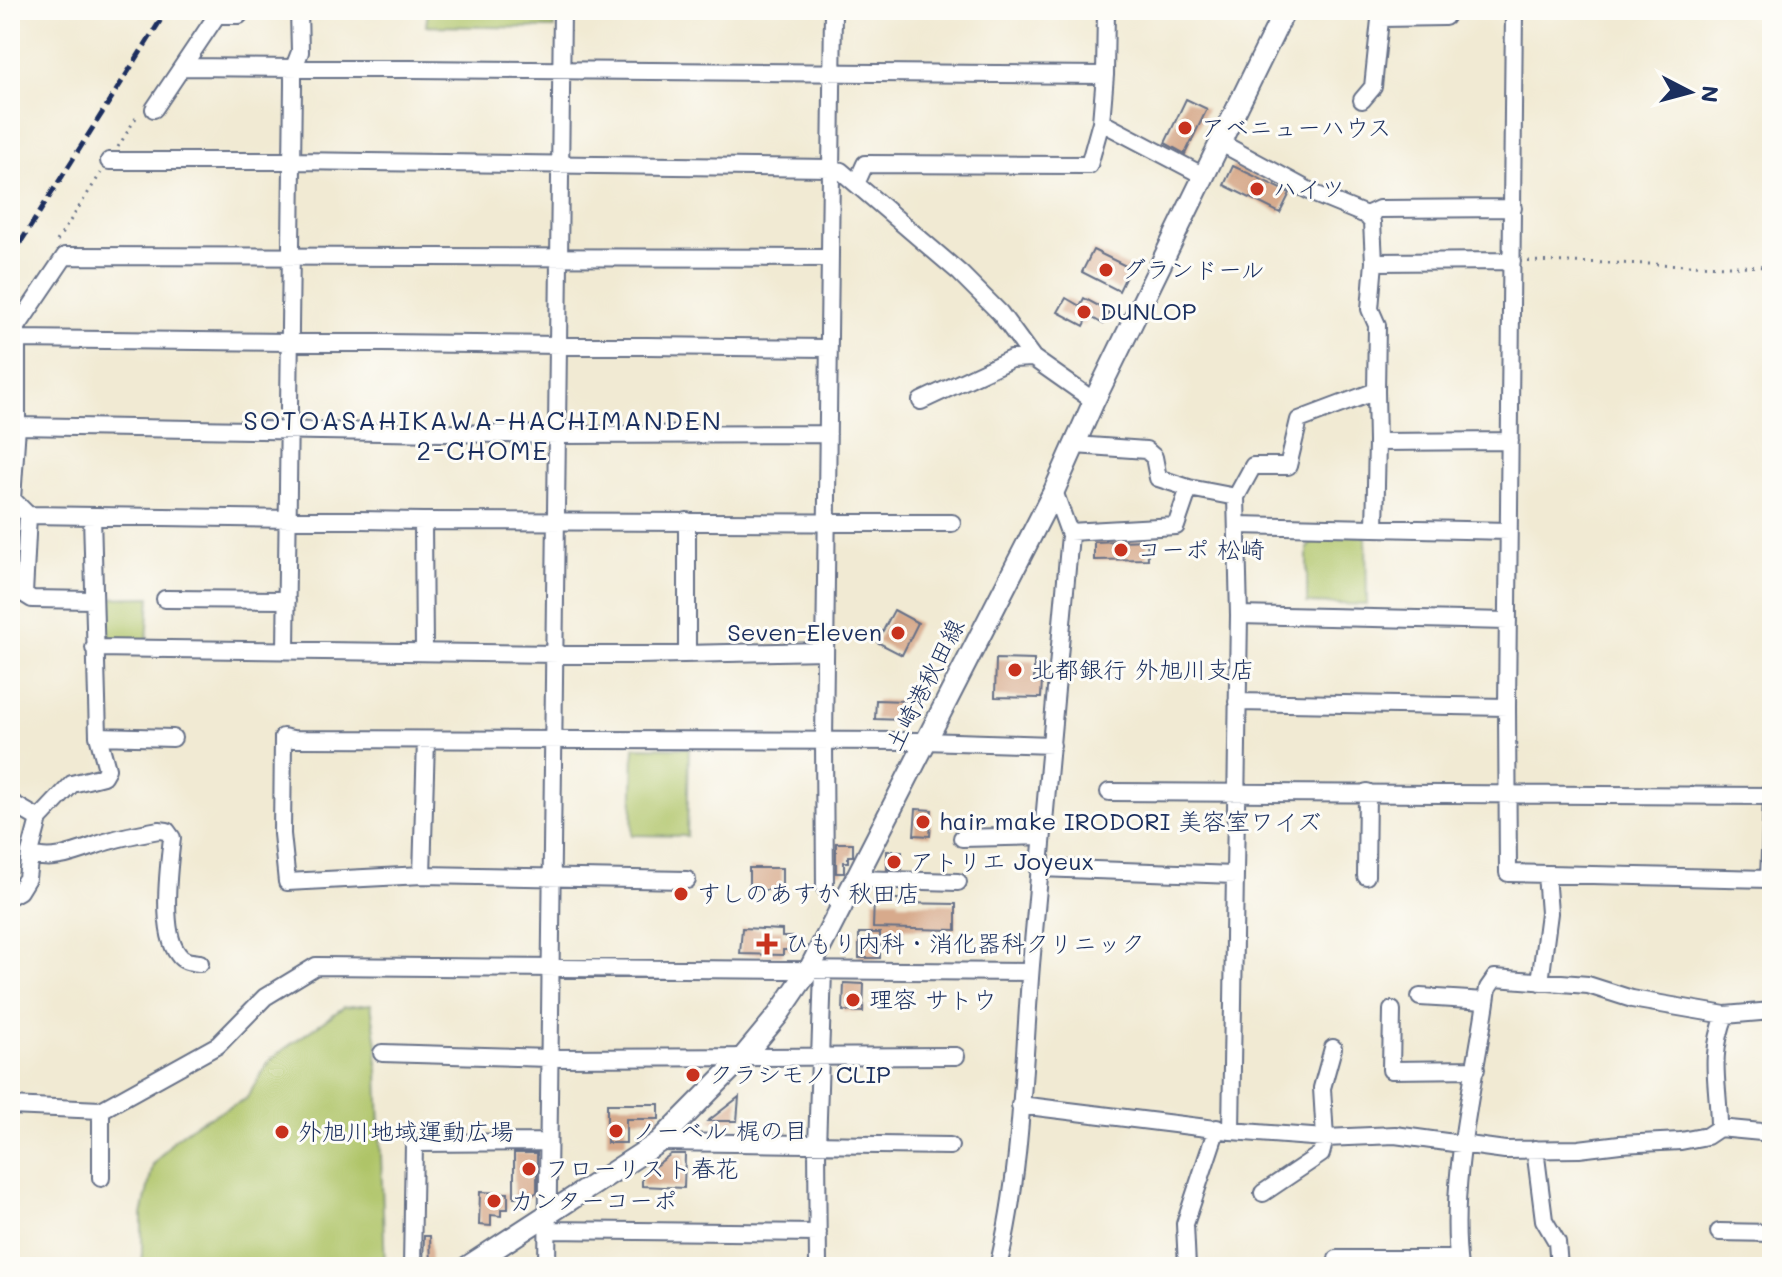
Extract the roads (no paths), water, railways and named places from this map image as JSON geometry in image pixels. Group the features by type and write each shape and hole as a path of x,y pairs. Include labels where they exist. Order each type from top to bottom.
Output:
{"main road":[{"name":"土崎港秋田線","path":"467,1267 548,1221 659,1142 744,1056 816,970 924,741 1054,491 1094,401 1221,143 1276,13"}],"street":[{"path":"154,109 217,15 239,15 242,10"},
{"path":"286,649 293,70 300,52 299,10"},
{"path":"547,1267 562,10"},
{"path":"833,10 825,888 843,908"},
{"path":"856,184 865,164 1089,165 1101,122 1106,10"},
{"path":"1109,792 1235,791 1506,793 1772,796 1769,879 1508,873 1506,793 1514,10"},
{"path":"1362,100 1373,87 1381,14 1445,17"},
{"path":"184,67 1105,75"},
{"path":"1101,122 1204,176"},
{"path":"1221,143 1317,195 1366,215 1372,222 1374,262 1370,309 1377,325 1375,528"},
{"path":"109,161 831,168 841,171 960,273 1000,313 1033,358 1094,401"},
{"path":"1366,215 1379,209 1513,208"},
{"path":"830,258 65,256 17,327 17,426 11,499 28,515 423,521 952,523"},
{"path":"1374,262 1512,261"},
{"path":"16,339 829,348"},
{"path":"921,401 1011,359 1033,358"},
{"path":"1187,1267 1185,1224 1224,1130 1235,875 1239,615 1236,497 1253,466 1288,466 1299,420 1376,391"},
{"path":"17,426 557,435 828,434"},
{"path":"1377,442 1510,441"},
{"path":"1075,445 1146,450 1154,457 1158,478 1236,497"},
{"path":"1069,532 1176,526 1189,488"},
{"path":"998,1267 1008,1224 1020,1105 1069,532 1054,491"},
{"path":"28,515 24,594 32,599 93,600"},
{"path":"10,896 19,891 27,878 39,819 72,784 103,776 107,769 98,736 92,516"},
{"path":"423,521 424,651"},
{"path":"687,521 687,654"},
{"path":"1238,525 1509,531"},
{"path":"165,599 287,600"},
{"path":"1239,615 1508,621"},
{"path":"94,648 687,654 825,651"},
{"path":"1237,702 1507,707"},
{"path":"98,736 173,738"},
{"path":"687,880 422,875 287,882 282,834 283,737 924,741 1052,745"},
{"path":"422,875 426,740"},
{"path":"1366,876 1367,792"},
{"path":"10,802 39,819"},
{"path":"30,853 37,858 73,854 109,840 167,831 172,838 166,894 170,933 176,953 185,961 200,963"},
{"path":"962,838 1042,836"},
{"path":"1039,868 1235,875"},
{"path":"1540,982 1549,913 1546,874"},
{"path":"857,879 958,882"},
{"path":"10,1106 101,1110 218,1045 265,997 316,966 1030,972"},
{"path":"816,970 820,1056 818,1267"},
{"path":"1337,1259 1459,1263 1455,1231 1464,1145 1488,988 1495,978 1588,985 1632,999 1725,1015 1772,1011"},
{"path":"1420,997 1486,1001"},
{"path":"1392,1010 1391,1070 1476,1069"},
{"path":"1719,1128 1713,1068 1718,1034 1725,1015"},
{"path":"1263,1193 1321,1154 1325,1138 1322,1088 1333,1048"},
{"path":"382,1053 549,1058 956,1056"},
{"path":"1020,1105 1224,1130 1325,1138 1395,1135 1505,1150 1579,1149 1681,1141 1707,1136 1719,1128 1772,1133"},
{"path":"101,1110 101,1178"},
{"path":"412,1267 414,1143 548,1142"},
{"path":"659,1142 950,1146"},
{"path":"1535,1149 1544,1220 1557,1242 1559,1267"},
{"path":"548,1221 818,1233"},
{"path":"1719,1232 1772,1233"}],"railway":[{"path":"10,259 167,10"}],"place":[{"name":"アベニューハウス","path":"1185,128"},
{"name":"ハイツ","path":"1257,189"},
{"name":"グランドール","path":"1106,270"},
{"name":"DUNLOP","path":"1084,312"},
{"name":"コーポ 松崎","path":"1121,550"},
{"name":"Seven-Eleven","path":"898,633"},
{"name":"北都銀行 外旭川支店","path":"1015,670"},
{"name":"hair make IRODORI 美容室ワイズ","path":"923,822"},
{"name":"アトリエ Joyeux","path":"894,862"},
{"name":"すしのあすか 秋田店","path":"681,894"},
{"name":"ひもり内科・消化器科クリニック","path":"767,944"},
{"name":"理容 サトウ","path":"853,1000"},
{"name":"クラシモノ CLIP","path":"693,1075"},
{"name":"ノーベル 梶の目","path":"616,1131"},
{"name":"外旭川地域運動広場","path":"282,1132"},
{"name":"フローリスト春花","path":"529,1169"},
{"name":"カンターコーポ","path":"494,1201"}],"district":[{"name":"SOTOASAHIKAWA-HACHIMANDEN 2-CHOME","path":"483,436"}]}
